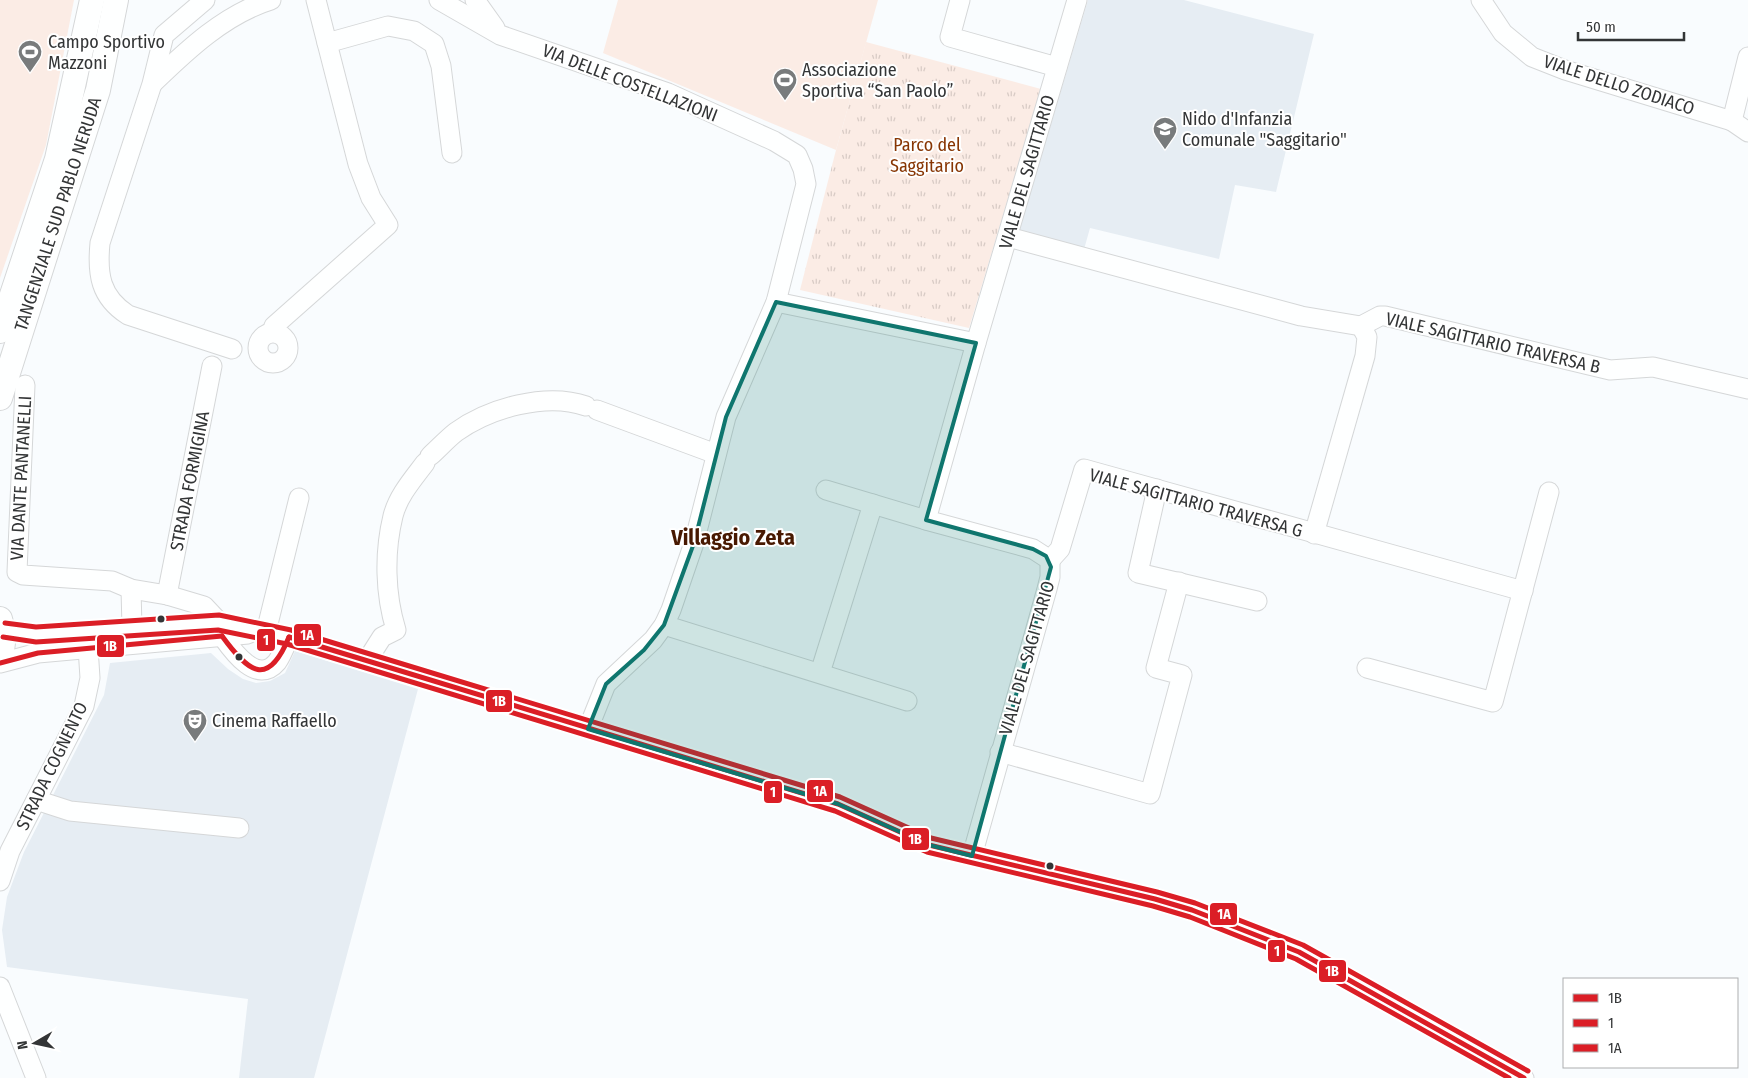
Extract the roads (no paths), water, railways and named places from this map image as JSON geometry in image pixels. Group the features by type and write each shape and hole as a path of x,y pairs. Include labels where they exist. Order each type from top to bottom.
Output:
{"main road":[{"name":"TANGENZIALE SUD PABLO NERUDA","path":"0,398 7,370 98,90 116,0"},
{"name":"TANGENZIALE SUD PABLO NERUDA","path":"0,331 56,159 92,2"},
{"path":"0,656 3,648 2,624"}],"street":[{"path":"205,0 164,35 152,84 100,242 102,282 114,306 128,315 232,350 264,344 274,326 388,225 371,198 358,164 316,0"},
{"path":"152,84 187,50 250,6 271,0"},
{"name":"VIA DELLE COSTELLAZIONI","path":"439,0 500,35 668,93 774,141 797,155 803,169 806,184 776,302 726,417 694,544 664,624 644,650 606,684 588,729"},
{"path":"475,0 500,35"},
{"path":"960,0 950,37 1057,66"},
{"name":"VIALE DEL SAGITTARIO","path":"972,856 1047,589 1050,577 1050,560 1033,548 926,520 1077,0"},
{"name":"VIALE DELLO ZODIACO","path":"1481,0 1503,33 1532,57 1564,70 1732,121 1748,132"},
{"path":"326,43 388,26 414,31 434,44 441,66 452,153"},
{"path":"1732,121 1748,57"},
{"name":"VIALE SAGITTARIO TRAVERSA B","path":"1008,237 1301,316 1361,326 1380,316 1385,316 1610,370 1653,367 1748,389"},
{"path":"776,302 976,343"},
{"name":"VIALE SAGITTARIO TRAVERSA G","path":"1314,534 1365,356 1367,337 1361,326"},
{"name":"STRADA FORMIGINA","path":"167,595 212,366"},
{"name":"VIA DANTE PANTANELLI","path":"25,385 17,572 23,575 112,581 131,590"},
{"path":"368,659 382,637 396,630 389,608 387,584 389,548 394,514 408,486 427,460 456,433 489,414 528,404 569,400 716,454"},
{"name":"VIALE SAGITTARIO TRAVERSA G","path":"1050,560 1060,549 1084,469 1523,591"},
{"path":"1157,489 1138,573 1257,600"},
{"path":"826,490 926,520"},
{"path":"1367,668 1493,702 1549,492"},
{"path":"266,632 299,498"},
{"path":"820,674 873,504"},
{"path":"1000,752 1150,794 1182,675 1156,668 1179,582"},
{"path":"132,628 131,590 167,595 204,606 250,667 271,667 277,661 289,637"},
{"path":"2,624 36,635 88,641 221,629"},
{"path":"664,624 907,701"},
{"path":"0,663 24,655 88,641 132,628 221,629 266,632 289,637 368,659 588,729 838,804 929,844 1155,899 1268,939 1324,965 1427,1026 1524,1078"},
{"name":"STRADA COGNENTO","path":"0,881 10,851 84,706 90,678 88,641"},
{"path":"36,800 70,810 239,828"},
{"path":"0,987 36,1078"}],"place":[{"name":"Campo Sportivo Mazzoni","path":"30,73"},
{"name":"Associazione Sportiva “San Paolo”","path":"785,101"},
{"name":"Nido d'Infanzia Comunale \"Saggitario\"","path":"1165,150"},
{"name":"Cinema Raffaello","path":"195,742"}],"district":[{"name":"Villaggio Zeta","path":"733,537"}],"park label":[{"name":"Parco del Saggitario","path":"927,155"}]}
